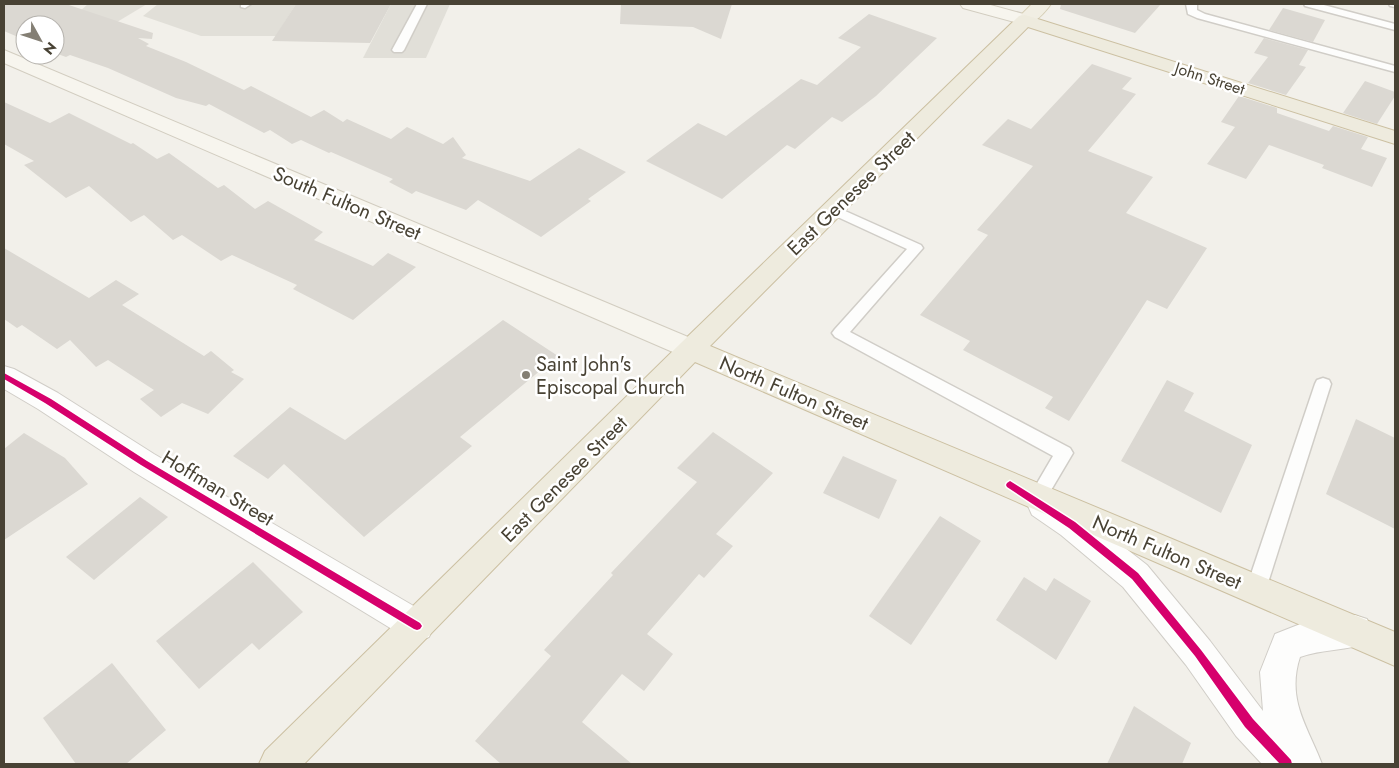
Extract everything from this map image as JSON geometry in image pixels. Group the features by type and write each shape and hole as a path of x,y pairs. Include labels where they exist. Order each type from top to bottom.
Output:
{"highway":[{"name":"John Street","path":"1025,20 1395,138"},
{"name":"East Genesee Street","path":"278,764 691,349 1025,20"},
{"name":"North Fulton Street","path":"691,349 1395,649"}],"main road":[{"path":"969,4 1025,20"},
{"name":"East Genesee Street","path":"1025,20 1042,4"},
{"name":"South Fulton Street","path":"4,56 691,349"}],"street":[{"name":"Hoffman Street","path":"4,376 48,401 152,468 417,626"},
{"path":"1024,491 1072,525 1135,576 1198,653 1249,723 1287,764"},
{"path":"1303,764 1280,714 1278,672 1287,646 1308,638 1355,631"}],"lane":[{"path":"398,50 422,4"},
{"path":"1189,4 1192,12 1201,16 1395,69"},
{"path":"1309,4 1395,28"},
{"path":"834,210 916,248 840,333 1064,453 1024,491"},
{"path":"1256,589 1322,384"}],"shaded area":[{"path":"88,4 147,4 107,28 78,13"},
{"path":"158,4 296,4 276,36 201,36 143,16"},
{"path":"391,4 450,4 426,58 363,58"}],"building":[{"path":"4,4 66,4 153,33 152,39 138,38 149,44 146,46 186,62 244,90 251,86 311,117 324,110 343,122 347,119 391,139 407,127 443,144 453,137 466,155 462,158 530,181 579,148 626,172 588,199 591,201 541,237 478,200 466,210 416,191 412,194 389,182 393,179 301,140 292,144 270,130 264,133 209,104 206,106 176,98 108,68 70,55 65,57 65,15 15,15 15,36 4,31"},
{"path":"296,4 391,4 370,43 272,41"},
{"path":"621,4 732,4 721,39 693,27 620,24"},
{"path":"1061,4 1161,4 1135,33 1060,9"},
{"path":"1283,8 1325,20 1313,42 1269,30"},
{"path":"869,14 937,38 876,96 842,122 832,117 795,149 787,145 722,199 646,161 698,123 726,136 801,79 817,85 861,47 838,38"},
{"path":"1264,38 1308,50 1299,65 1306,67 1286,95 1248,83 1268,57 1254,53"},
{"path":"1092,64 1132,78 1122,89 1136,94 1088,151 1153,177 1126,213 1207,248 1167,309 1147,300 1069,421 1045,408 1053,397 963,350 970,341 920,315 988,235 977,230 1033,166 982,145 1008,119 1031,129"},
{"path":"1365,81 1395,92 1395,96 1377,124 1343,113"},
{"path":"1239,96 1277,108 1277,113 1329,131 1333,126 1368,137 1361,149 1387,158 1372,187 1322,168 1324,165 1269,145 1246,179 1207,164 1235,127 1221,122"},
{"path":"4,102 50,123 69,113 131,144 133,143 157,159 169,153 218,188 224,185 255,209 268,201 323,232 314,240 373,266 388,253 416,267 353,320 293,289 297,285 232,255 221,261 182,235 173,240 144,215 131,222 89,186 66,198 24,165 34,161 4,144"},
{"path":"4,248 89,298 116,280 139,294 122,305 204,356 211,351 234,370 231,372 244,379 208,414 182,403 161,417 140,399 154,390 108,360 96,367 70,340 57,349 22,325 17,328 4,319"},
{"path":"503,320 558,356 460,437 472,446 364,537 284,464 268,479 233,456 290,407 345,440"},
{"path":"1167,380 1194,393 1184,411 1252,445 1221,513 1121,461"},
{"path":"1356,419 1395,438 1395,529 1326,494"},
{"path":"713,432 773,473 716,534 733,546 704,578 699,574 647,634 673,654 644,691 622,674 582,722 632,764 501,764 475,741 551,656 544,650 613,575 611,573 697,482 677,468"},
{"path":"24,433 65,458 88,484 4,540 4,449"},
{"path":"843,456 897,480 879,519 823,493"},
{"path":"140,497 168,517 94,580 66,557"},
{"path":"940,516 981,541 911,645 869,616"},
{"path":"253,562 303,612 259,650 252,643 199,689 156,641"},
{"path":"1024,577 1046,591 1054,578 1091,601 1056,660 996,620"},
{"path":"112,663 166,730 126,764 76,764 43,718"},
{"path":"1134,706 1191,743 1182,764 1107,764"}],"cycle path":[{"path":"4,376 48,401 144,463 417,626"},
{"path":"1010,485 1072,525 1135,576 1198,653 1249,723 1287,764"}],"place":[{"name":"Saint John's Episcopal Church","path":"526,375"}]}
